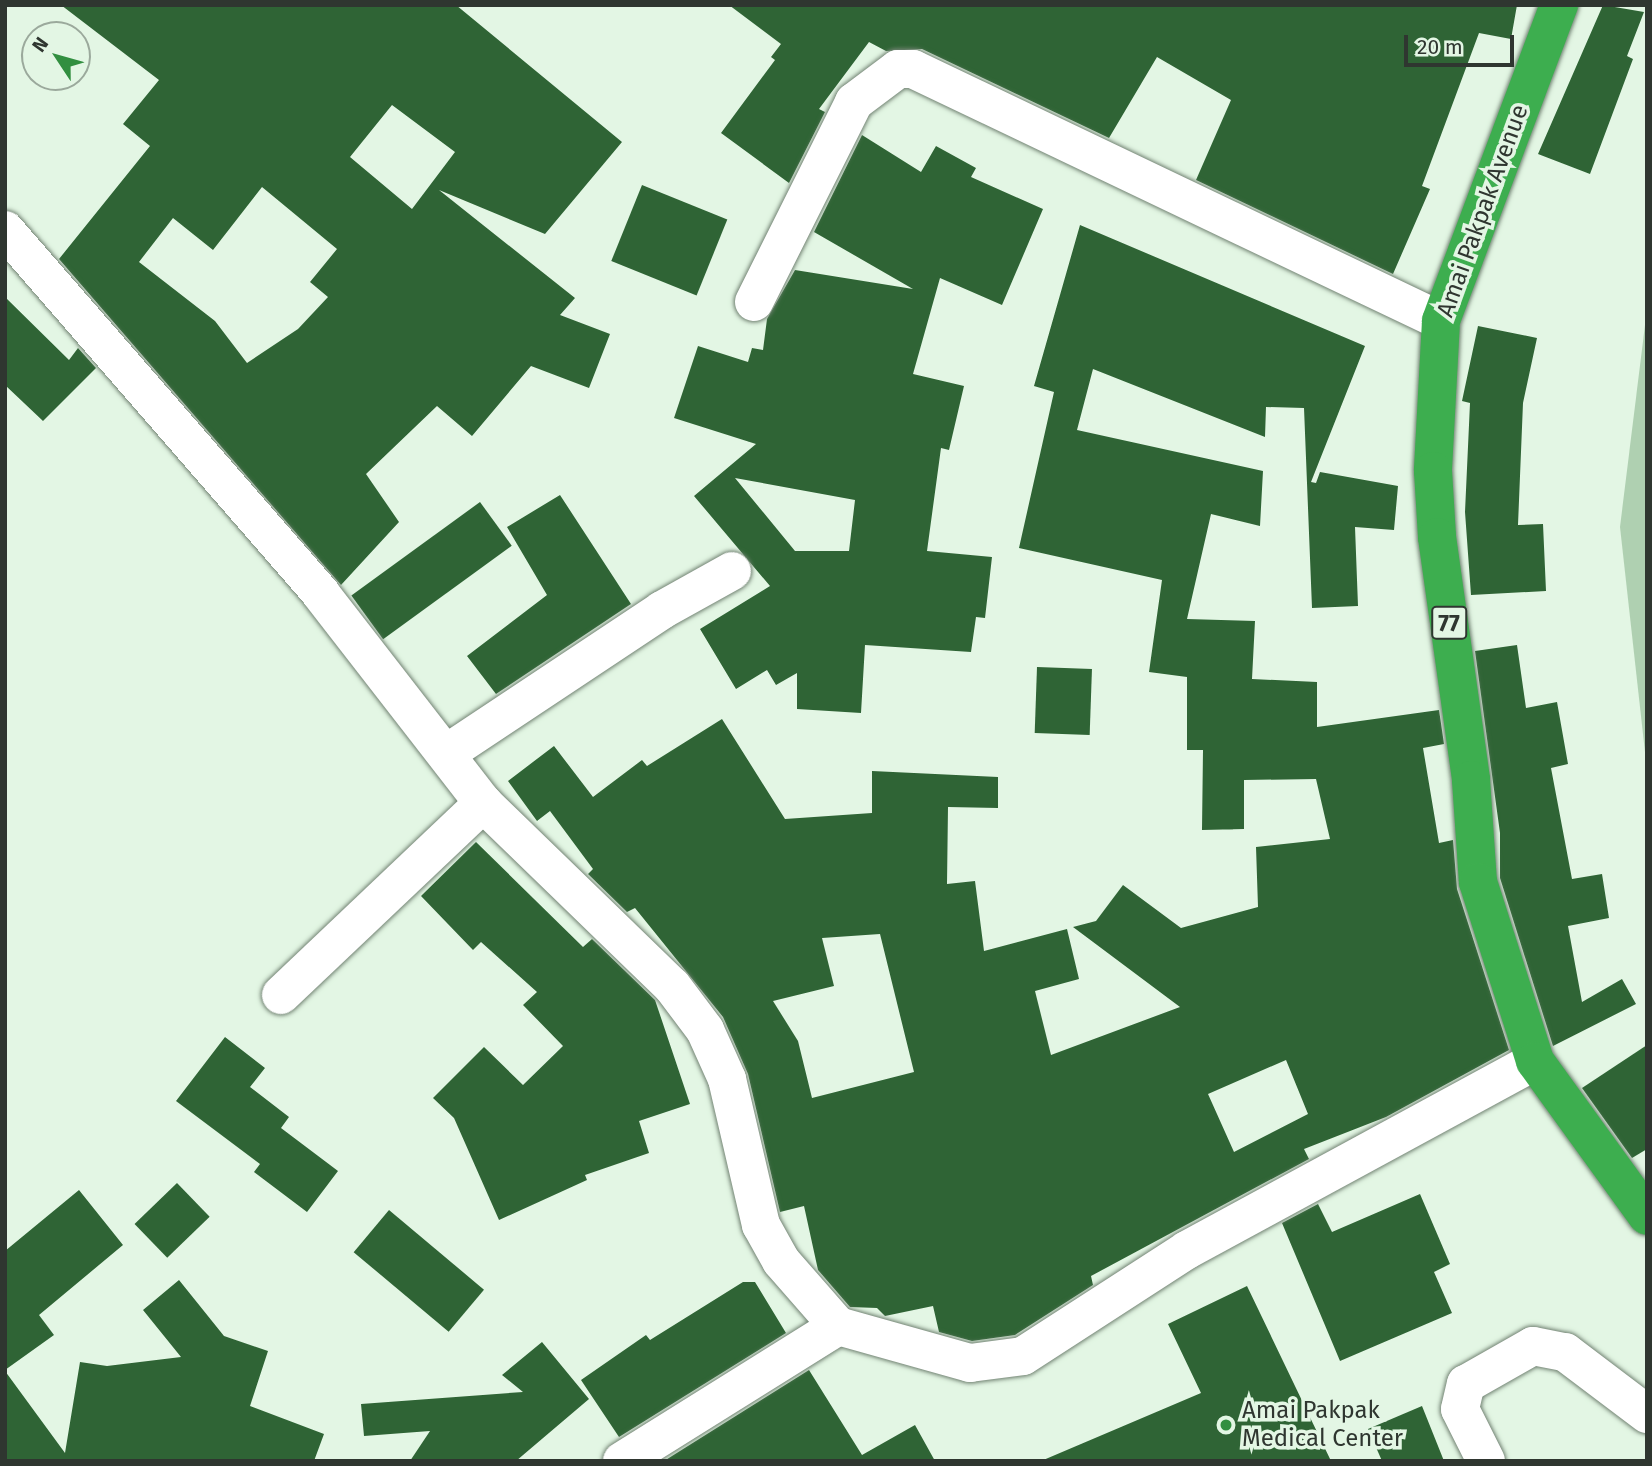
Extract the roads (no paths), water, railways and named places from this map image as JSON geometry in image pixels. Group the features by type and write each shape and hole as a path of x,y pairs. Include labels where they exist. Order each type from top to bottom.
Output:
{"highway":[{"name":"Amai Pakpak Avenue","path":"1559,5 1441,321 1433,471 1437,537 1471,780 1478,882 1535,1060 1647,1216"}],"street":[{"path":"754,302 853,102 898,69 913,69 1441,321"},
{"path":"5,230 321,594 447,753 483,803 672,986 705,1030 727,1079 761,1226 781,1261 838,1326 970,1363 1023,1356 1186,1250 1535,1060"},
{"path":"447,753 662,610 732,571"},
{"path":"281,995 483,803"},
{"path":"622,1461 838,1326"},
{"path":"1486,1461 1460,1409 1466,1384 1533,1346 1565,1352 1647,1414"}],"place":[{"name":"Amai Pakpak Medical Center","path":"1226,1425"}]}
